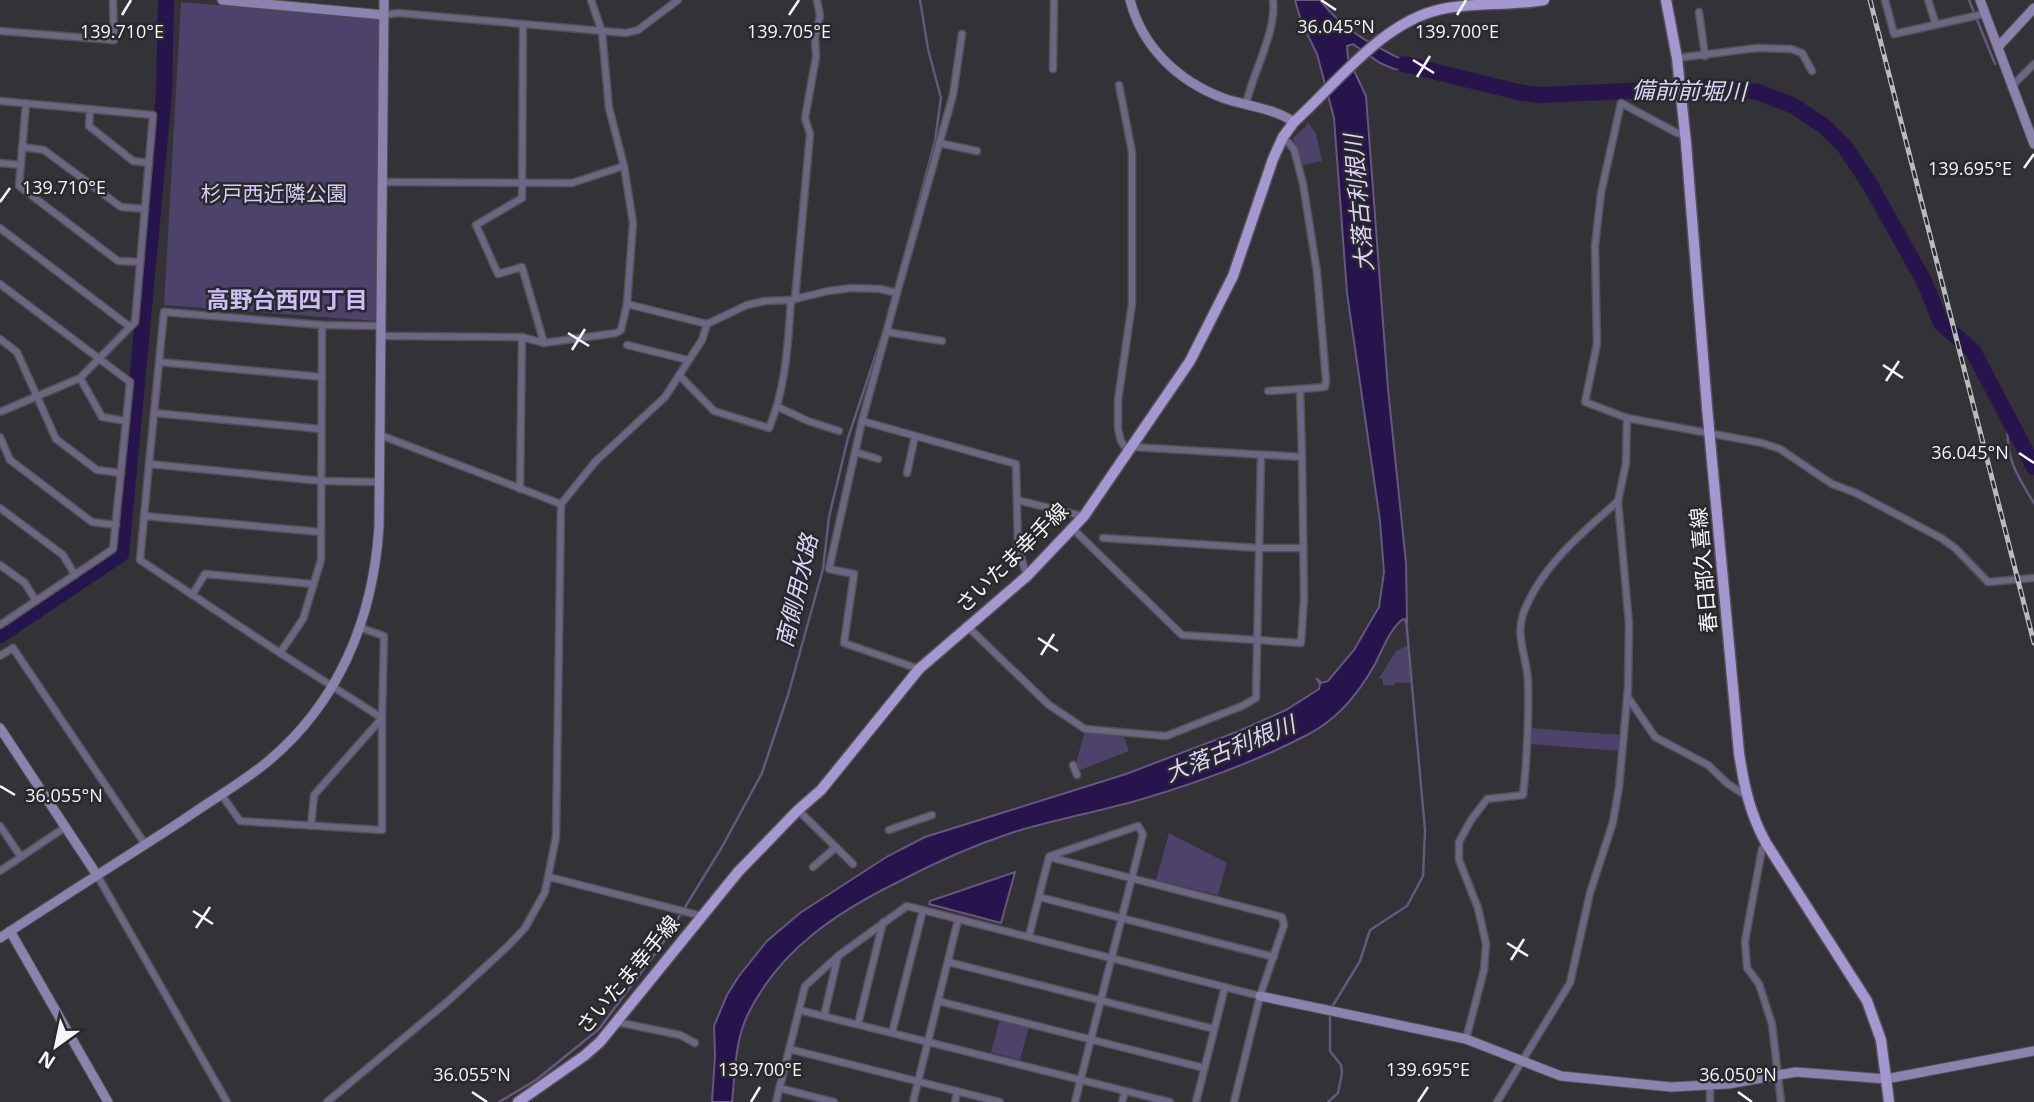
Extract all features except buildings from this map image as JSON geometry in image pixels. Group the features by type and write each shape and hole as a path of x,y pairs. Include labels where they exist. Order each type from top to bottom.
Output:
{"main road":[{"name":"さいたま幸手線","path":"518,1102 584,1056 617,1022 738,872 821,790 919,669 1027,576 1084,516 1191,361 1233,276 1273,159 1283,137 1294,122 1382,40 1408,22 1429,12 1452,7 1544,0"},
{"name":"春日部久喜線","path":"1666,0 1682,98 1738,753 1745,795 1766,843 1867,1001 1881,1040 1889,1102"}],"street":[{"path":"0,31 114,40 113,0"},
{"path":"222,0 626,33 639,30 678,0"},
{"path":"0,938 266,763 304,725 332,687 362,628 377,554 384,0"},
{"path":"382,718 140,560 164,312 381,331 522,337 544,343 616,333 621,330 627,304 633,223 624,166 609,108 602,32 591,0"},
{"path":"679,375 715,411 769,428 778,407 793,300 810,134 805,118 820,16 817,0"},
{"path":"1053,69 1055,0"},
{"path":"1130,0 1133,13 1149,42 1167,65 1192,83 1223,98 1283,115 1294,122"},
{"path":"1246,104 1251,80 1271,28 1273,0"},
{"path":"1885,0 1894,34 1936,24 1984,5 2011,87 2034,144"},
{"path":"1928,0 1936,24"},
{"path":"1998,47 2034,8"},
{"path":"1699,12 1705,55"},
{"path":"523,25 522,198 476,225 498,274 522,267 544,343"},
{"path":"919,669 844,643 854,574 829,569 862,421 953,96 962,34"},
{"path":"1677,58 1757,48 1791,49 1802,53 1812,71"},
{"path":"2011,87 2034,64"},
{"path":"1119,85 1132,152 1132,304 1118,400 1118,429 1121,441 1130,450 1302,457"},
{"path":"0,100 153,115 135,322 80,378 0,412"},
{"path":"26,103 19,186 118,261 140,262"},
{"path":"1685,135 1621,103 1600,202 1595,246 1597,344 1586,402 1627,418 1762,443 1780,449 1832,484 1941,538 1955,548 1988,582 2034,578"},
{"path":"90,109 89,126 133,161 149,163"},
{"path":"1268,391 1325,387 1326,380 1317,272 1303,184 1294,149 1283,137"},
{"path":"939,143 977,151"},
{"path":"22,147 44,150 121,207 145,209"},
{"path":"0,163 21,165"},
{"path":"382,182 572,183 624,166"},
{"path":"0,228 130,327"},
{"path":"0,284 130,382 113,549 0,625"},
{"path":"627,304 707,324 747,305 765,301 793,300 852,288 897,293"},
{"path":"327,1102 508,946 537,909 549,877 556,837 561,504 595,462 664,397 702,340 707,324"},
{"path":"280,653 303,618 321,560 322,325"},
{"path":"887,332 943,341"},
{"path":"520,489 522,337"},
{"path":"0,339 17,352 56,439 97,470 121,473"},
{"path":"627,345 688,360"},
{"path":"159,362 322,377"},
{"path":"80,378 102,417 126,421"},
{"path":"1073,529 1182,635 1301,643 1304,597 1300,389"},
{"path":"778,407 839,431"},
{"path":"154,413 321,429"},
{"path":"1497,1102 1570,983 1590,894 1613,822 1627,696 1629,624 1618,501 1626,463 1627,418"},
{"path":"862,421 1016,464 1018,548 1027,576"},
{"path":"380,435 561,504"},
{"path":"907,473 915,436"},
{"path":"0,437 10,460 92,522 116,524"},
{"path":"855,453 878,459"},
{"path":"968,627 1049,705 1085,729 1166,736 1256,698 1261,455"},
{"path":"149,464 321,481 379,482"},
{"path":"1017,500 1084,516"},
{"path":"1466,1039 1484,970 1486,944 1478,908 1459,860 1458,842 1487,799 1523,795 1528,684 1520,638 1523,615 1547,571 1568,547 1618,501"},
{"path":"0,508 63,555 75,575"},
{"path":"144,516 321,532"},
{"path":"1103,538 1259,548 1303,548"},
{"path":"0,565 25,583 36,601"},
{"path":"192,595 205,574 313,584"},
{"path":"221,794 240,821 382,830 384,636 362,628"},
{"path":"0,656 13,648 145,844"},
{"path":"1627,696 1655,737 1708,765 1728,784 1745,795"},
{"path":"311,826 314,794 382,718"},
{"path":"0,728 97,875 227,1102"},
{"path":"1073,765 1077,775"},
{"path":"799,810 853,864"},
{"path":"889,830 932,815"},
{"path":"0,826 20,857"},
{"path":"1049,857 1138,826 1143,834 1075,1102"},
{"path":"0,870 64,828"},
{"path":"1766,843 1762,849 1745,941 1747,968 1759,984 1772,1024 1782,1102"},
{"path":"813,867 836,847"},
{"path":"1049,857 1282,917 1284,925 1260,996 1234,1102"},
{"path":"1029,936 1049,857"},
{"path":"549,877 702,916"},
{"path":"1039,897 1273,957"},
{"path":"776,1102 805,986 838,956 907,906 1260,996 1466,1039 1561,1076 1584,1080 1671,1087 1710,1086 1778,1074 1823,1073 1886,1079 2034,1051"},
{"path":"892,1033 923,910"},
{"path":"913,1102 958,920"},
{"path":"858,1024 883,922"},
{"path":"10,931 108,1102"},
{"path":"824,1016 838,956"},
{"path":"948,962 1214,1029"},
{"path":"1196,1102 1225,987"},
{"path":"938,1001 1204,1068"},
{"path":"799,1010 1170,1102"},
{"path":"617,1022 680,1035 695,1043"},
{"path":"789,1049 1000,1102"},
{"path":"1710,1086 1710,1102"},
{"path":"779,1088 834,1102"},
{"path":"955,1102 957,1091"},
{"path":"1122,1102 1125,1091"}],"green space":[{"name":"杉戸西近隣公園","path":"181,2 379,19 376,321 164,305"},
{"path":"1308,122 1316,134 1322,161 1303,165 1293,138"},
{"path":"1407,646 1411,683 1383,685 1383,680 1379,678 1396,651"},
{"path":"1531,728 1622,735 1620,751 1530,744"},
{"path":"1084,734 1124,737 1129,751 1078,771 1075,767"},
{"path":"1169,833 1227,863 1218,895 1156,880"},
{"path":"1000,1019 1029,1026 1020,1060 991,1052"}],"water":[{"name":"大落古利根川","path":"1295,0 1320,0 1341,23 1354,32 1424,70 1394,69 1380,63 1353,44 1347,46 1348,58 1366,96 1388,389 1406,563 1407,622 1403,619 1394,629 1369,675 1346,705 1328,722 1307,735 1224,772 1182,787 1027,828 982,843 877,893 833,920 794,952 776,970 761,991 740,1035 732,1102 712,1102 714,1026 727,995 767,941 800,913 888,856 925,837 1126,774 1286,710 1319,689 1320,684 1316,678 1322,683 1328,681 1354,650 1379,607 1384,572 1380,521 1347,293 1334,118 1317,54 1301,21"},
{"path":"1015,872 1001,923 929,904 930,901"}],"waterway":[{"path":"0,635 121,554 164,93 166,0"},
{"name":"南側用水路","path":"896,287 935,141 941,98 928,49 920,0"},
{"path":"1969,0 1995,64"},
{"name":"備前前堀川","path":"1404,64 1540,95 1715,87 1758,92 1794,106 1825,127 1845,147 1869,183 1924,281 1941,323 1973,351 2034,467"},
{"name":"南側用水路","path":"891,307 894,293"},
{"name":"南側用水路","path":"499,1102 536,1080 599,1029 663,943 722,847 762,773 788,695 823,569 829,517 848,438 883,333"},
{"path":"2009,418 2008,442 2012,463 2034,503"},
{"path":"1332,1007 1360,961 1370,930 1407,906 1423,876 1425,830 1406,619"},
{"path":"1328,1102 1338,1093 1342,1073 1341,1065 1330,1051 1330,1014"}],"railway":[{"path":"1870,0 2034,643"}],"district":[{"name":"高野台西四丁目","path":"287,300"}]}
